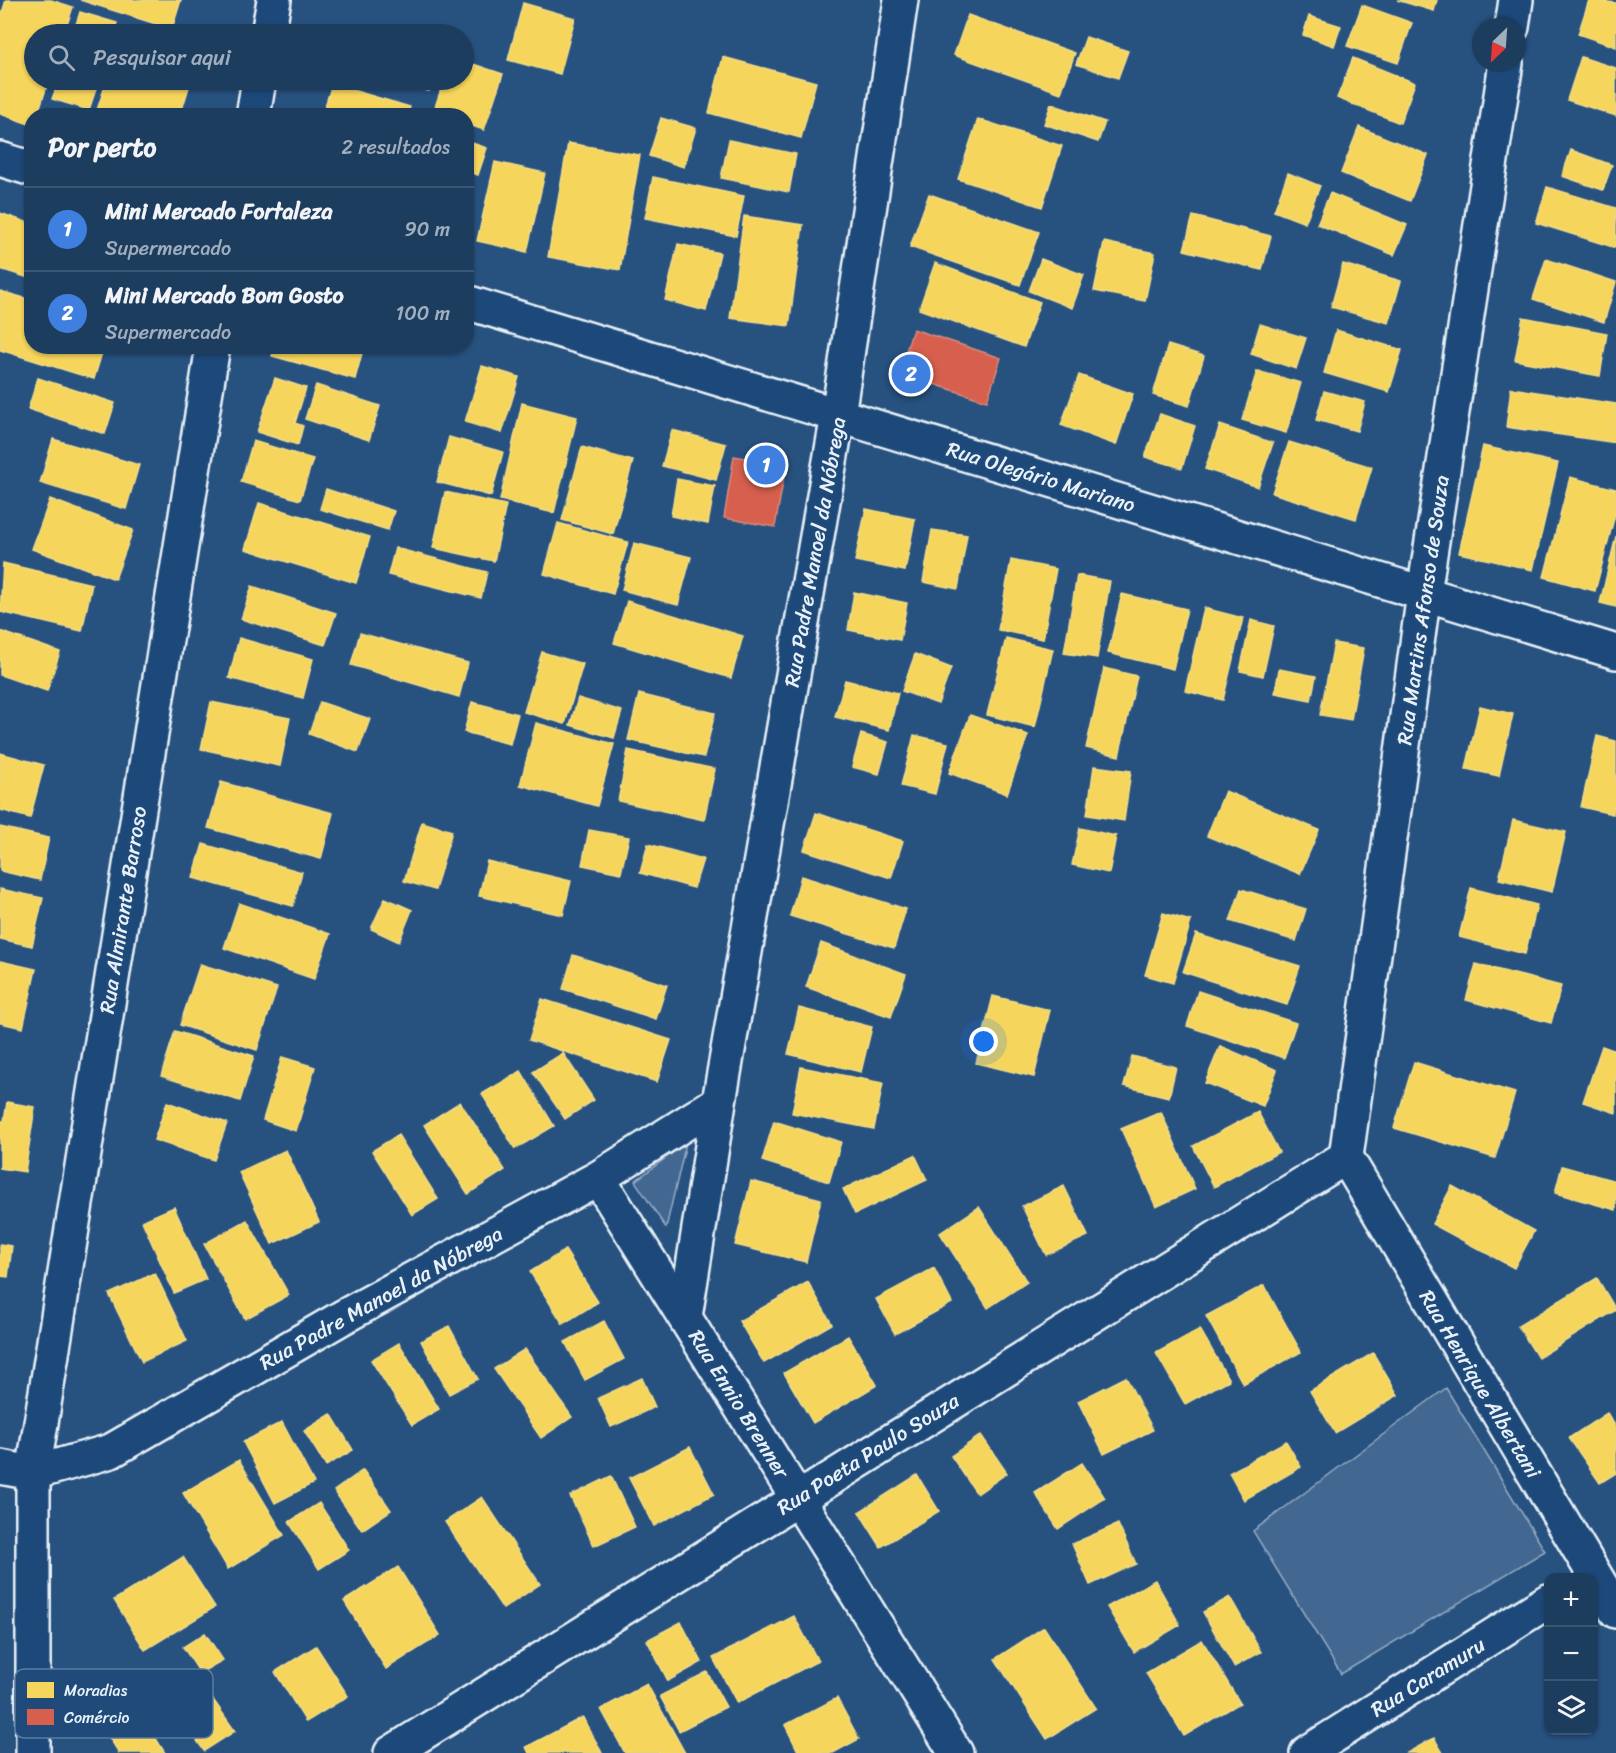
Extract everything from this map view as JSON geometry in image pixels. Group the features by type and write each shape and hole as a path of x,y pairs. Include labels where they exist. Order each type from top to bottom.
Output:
{"street":[{"path":"270,24 274,0"},
{"name":"Rua Padre Manoel da Nóbrega","path":"685,1317 719,1102 838,415 901,0"},
{"path":"1513,18 1516,0"},
{"name":"Rua Martins Afonso de Souza","path":"1346,1157 1424,593 1505,72"},
{"path":"255,108 258,90"},
{"path":"0,159 24,166"},
{"name":"Rua Olegário Mariano","path":"474,304 1616,652"},
{"name":"Rua Almirante Barroso","path":"33,1669 33,1473 212,354"},
{"name":"Rua Padre Manoel da Nóbrega","path":"33,1473 111,1451 343,1317 598,1178 719,1102"},
{"name":"Rua Poeta Paulo Souza","path":"391,1753 1346,1157"},
{"name":"Rua Henrique Albertani","path":"1346,1157 1598,1570 1616,1611"},
{"name":"Rua Ennio Brenner","path":"598,1178 956,1753"},
{"path":"0,1467 33,1473"},
{"name":"Rua Caramuru","path":"1307,1753 1544,1604"}],"shaded area":[{"path":"686,1143 666,1228 635,1181"},
{"path":"1446,1388 1545,1551 1341,1674 1253,1531"}],"building: Moradias":[{"path":"6,0 51,0 73,7 67,24 24,24 24,90 46,90 40,108 24,108 24,122 0,114 0,19"},
{"path":"80,0 181,0 174,24 156,24"},
{"path":"1397,0 1437,0 1434,11"},
{"path":"1589,0 1616,3 1616,47 1578,34"},
{"path":"523,3 575,18 560,74 508,60"},
{"path":"1362,5 1412,23 1398,63 1347,46"},
{"path":"80,12 117,23 117,24 76,24"},
{"path":"968,15 1075,53 1061,93 954,55"},
{"path":"1309,16 1341,26 1334,46 1303,35"},
{"path":"1086,37 1128,51 1118,78 1076,64"},
{"path":"723,57 816,82 801,138 709,113"},
{"path":"1581,57 1616,68 1616,116 1567,100"},
{"path":"1353,58 1415,83 1400,123 1337,98"},
{"path":"474,64 503,74 484,130 474,127 474,108 435,108 441,90 474,90"},
{"path":"55,90 96,90 90,108 52,99"},
{"path":"104,90 188,90 182,108 98,108"},
{"path":"330,90 352,90 410,107 410,108 324,108"},
{"path":"1051,104 1105,122 1098,142 1044,124"},
{"path":"661,118 696,128 684,167 649,156"},
{"path":"978,119 1062,146 1042,207 958,179"},
{"path":"1359,127 1428,155 1410,201 1341,173"},
{"path":"729,140 796,154 789,192 721,178"},
{"path":"568,143 640,155 620,270 548,257"},
{"path":"474,144 487,148 478,175 474,174"},
{"path":"1571,150 1612,165 1603,190 1562,176"},
{"path":"495,162 545,173 527,252 477,241"},
{"path":"1288,173 1320,186 1305,223 1274,211"},
{"path":"653,177 744,196 736,236 645,218"},
{"path":"1547,187 1616,208 1616,248 1536,223"},
{"path":"1330,193 1407,225 1394,255 1317,224"},
{"path":"929,194 1039,232 1020,285 910,247"},
{"path":"0,213 24,221 24,276 0,269"},
{"path":"744,216 803,225 789,326 730,318"},
{"path":"1193,216 1271,236 1262,270 1184,250"},
{"path":"1104,242 1155,253 1145,301 1094,291"},
{"path":"678,244 720,253 706,311 665,300"},
{"path":"1041,259 1084,275 1072,308 1029,291"},
{"path":"1546,259 1616,282 1604,322 1533,299"},
{"path":"935,263 1040,302 1024,347 919,309"},
{"path":"1343,264 1401,281 1389,323 1331,307"},
{"path":"0,291 24,298 24,354 102,354 94,379 0,350"},
{"path":"1523,317 1607,333 1600,376 1515,360"},
{"path":"1260,324 1306,338 1296,369 1251,354"},
{"path":"1336,330 1402,350 1389,392 1324,373"},
{"path":"1168,345 1204,356 1189,406 1153,395"},
{"path":"273,354 362,354 355,379 272,356"},
{"path":"482,366 519,377 502,433 465,422"},
{"path":"1257,371 1301,383 1286,433 1242,420"},
{"path":"1079,375 1133,394 1116,445 1061,425"},
{"path":"38,378 115,403 105,434 28,409"},
{"path":"275,378 306,388 295,423 303,426 298,445 257,432"},
{"path":"316,385 380,406 369,440 305,419"},
{"path":"1511,388 1616,404 1616,443 1506,427"},
{"path":"1324,391 1365,402 1357,431 1316,420"},
{"path":"522,403 577,417 554,513 500,500"},
{"path":"1160,414 1195,426 1182,468 1145,457"},
{"path":"1220,425 1273,443 1258,487 1205,469"},
{"path":"672,430 726,444 716,480 662,466"},
{"path":"449,437 503,452 491,496 437,482"},
{"path":"53,439 139,465 126,509 40,483"},
{"path":"253,441 313,459 300,500 241,482"},
{"path":"1289,442 1372,467 1356,519 1272,493"},
{"path":"1483,446 1558,463 1533,570 1459,553"},
{"path":"582,447 633,461 613,534 562,520"},
{"path":"1570,477 1616,489 1616,511 1595,591 1544,577"},
{"path":"677,479 715,486 708,524 671,516"},
{"path":"326,489 394,511 388,530 320,509"},
{"path":"445,492 506,505 494,561 433,548"},
{"path":"50,499 133,530 115,579 32,549"},
{"path":"259,503 370,537 356,583 245,549"},
{"path":"866,509 915,519 905,571 855,561"},
{"path":"558,523 628,542 613,594 544,574"},
{"path":"932,530 967,535 958,589 923,582"},
{"path":"1616,536 1616,607 1600,603"},
{"path":"634,543 691,557 678,605 622,590"},
{"path":"395,548 487,572 481,598 388,575"},
{"path":"1011,560 1056,569 1043,639 998,630"},
{"path":"3,563 92,584 82,631 0,612"},
{"path":"1077,575 1110,581 1097,658 1064,653"},
{"path":"252,586 336,613 325,645 241,619"},
{"path":"854,592 907,603 900,640 848,630"},
{"path":"1122,594 1187,609 1173,669 1108,653"},
{"path":"627,601 743,636 731,678 614,643"},
{"path":"1204,608 1243,618 1223,700 1185,691"},
{"path":"1251,620 1274,626 1263,676 1240,671"},
{"path":"0,631 60,652 47,691 0,675"},
{"path":"360,633 468,663 459,697 351,665"},
{"path":"239,638 313,659 303,698 229,678"},
{"path":"1006,638 1053,649 1035,727 987,715"},
{"path":"1334,643 1364,648 1351,720 1320,715"},
{"path":"542,652 583,664 565,724 524,712"},
{"path":"915,654 951,668 938,704 902,691"},
{"path":"1104,668 1137,676 1119,756 1086,748"},
{"path":"1279,669 1316,676 1311,700 1275,693"},
{"path":"845,680 898,693 889,730 835,717"},
{"path":"639,694 715,713 704,757 628,740"},
{"path":"578,698 622,711 614,738 570,725"},
{"path":"211,702 290,718 280,766 201,749"},
{"path":"320,702 370,719 358,752 309,734"},
{"path":"472,702 518,714 510,744 464,732"},
{"path":"1480,706 1513,714 1499,776 1466,769"},
{"path":"970,715 1028,735 1007,794 949,773"},
{"path":"536,723 614,744 597,806 520,785"},
{"path":"861,734 888,742 879,774 852,767"},
{"path":"914,735 948,743 935,794 901,786"},
{"path":"1597,736 1616,741 1616,798 1613,814 1581,807"},
{"path":"628,750 715,769 704,820 618,801"},
{"path":"0,753 44,765 30,818 0,810"},
{"path":"1094,766 1131,771 1124,821 1087,815"},
{"path":"221,782 333,813 321,859 208,828"},
{"path":"1225,791 1319,830 1300,874 1207,836"},
{"path":"816,813 903,841 891,878 804,850"},
{"path":"1513,820 1566,832 1552,892 1499,879"},
{"path":"422,822 452,831 435,890 404,881"},
{"path":"0,827 49,838 40,880 0,871"},
{"path":"1080,828 1116,836 1109,873 1072,865"},
{"path":"589,830 629,837 621,873 582,865"},
{"path":"203,844 302,872 293,906 193,878"},
{"path":"648,844 703,859 694,888 640,873"},
{"path":"487,861 571,881 563,915 479,896"},
{"path":"801,876 906,909 894,948 790,916"},
{"path":"1471,888 1537,905 1525,954 1459,937"},
{"path":"0,889 43,898 32,946 0,939"},
{"path":"1241,889 1306,909 1296,941 1230,921"},
{"path":"385,898 412,910 399,942 371,929"},
{"path":"239,903 330,934 314,979 224,948"},
{"path":"1163,913 1191,921 1173,983 1145,975"},
{"path":"1196,934 1300,966 1287,1005 1183,972"},
{"path":"821,943 906,974 891,1017 806,987"},
{"path":"573,955 667,985 656,1019 563,989"},
{"path":"0,961 36,969 23,1028 0,1023"},
{"path":"200,964 277,988 257,1050 180,1025"},
{"path":"1476,964 1561,986 1551,1023 1466,1000"},
{"path":"1198,991 1296,1023 1284,1058 1187,1026"},
{"path":"993,996 1050,1010 1034,1077 976,1063"},
{"path":"542,999 671,1040 657,1082 529,1040"},
{"path":"799,1008 872,1027 861,1072 788,1054"},
{"path":"175,1031 254,1056 240,1101 161,1076"},
{"path":"1220,1046 1277,1070 1263,1106 1205,1083"},
{"path":"1602,1046 1616,1051 1616,1113 1583,1102"},
{"path":"563,1053 594,1100 565,1119 533,1072"},
{"path":"1132,1056 1176,1067 1169,1097 1124,1086"},
{"path":"282,1057 315,1067 296,1131 263,1120"},
{"path":"1414,1062 1515,1093 1495,1158 1394,1128"},
{"path":"801,1067 883,1083 874,1129 792,1113"},
{"path":"521,1071 554,1126 515,1149 482,1094"},
{"path":"7,1102 35,1107 25,1172 0,1168 0,1121 4,1121"},
{"path":"167,1102 227,1123 214,1160 154,1140"},
{"path":"460,1102 505,1170 468,1194 424,1125"},
{"path":"1161,1112 1195,1189 1156,1207 1121,1129"},
{"path":"1258,1112 1279,1152 1214,1187 1193,1146"},
{"path":"774,1121 841,1142 829,1182 762,1161"},
{"path":"398,1135 438,1199 412,1215 372,1151"},
{"path":"286,1150 319,1222 272,1244 239,1172"},
{"path":"915,1155 927,1180 855,1214 843,1189"},
{"path":"1562,1166 1616,1181 1616,1210 1555,1193"},
{"path":"751,1181 821,1199 806,1262 735,1245"},
{"path":"1064,1186 1088,1236 1046,1255 1022,1206"},
{"path":"1452,1186 1534,1231 1514,1268 1432,1224"},
{"path":"174,1207 206,1279 174,1293 142,1221"},
{"path":"979,1207 1027,1282 988,1308 940,1233"},
{"path":"247,1220 289,1295 245,1319 204,1244"},
{"path":"0,1244 12,1246 8,1277 0,1276"},
{"path":"565,1250 598,1302 563,1324 530,1272"},
{"path":"934,1268 952,1303 895,1334 876,1299"},
{"path":"155,1273 187,1341 142,1362 109,1294"},
{"path":"1597,1278 1616,1310 1538,1358 1518,1326"},
{"path":"808,1282 832,1324 764,1363 739,1321"},
{"path":"1264,1285 1301,1352 1243,1384 1206,1316"},
{"path":"604,1321 624,1359 585,1380 565,1342"},
{"path":"449,1326 478,1379 449,1394 421,1341"},
{"path":"1200,1329 1229,1380 1185,1404 1156,1353"},
{"path":"848,1336 877,1385 813,1423 784,1373"},
{"path":"399,1343 439,1409 412,1425 371,1360"},
{"path":"525,1349 572,1417 541,1438 494,1369"},
{"path":"1373,1353 1398,1395 1335,1433 1310,1391"},
{"path":"1126,1377 1153,1430 1104,1454 1078,1401"},
{"path":"642,1378 655,1407 611,1427 598,1398"},
{"path":"1607,1413 1616,1427 1616,1473 1600,1483 1569,1438"},
{"path":"331,1414 353,1450 326,1466 304,1431"},
{"path":"282,1422 314,1483 275,1503 243,1442"},
{"path":"981,1435 1007,1473 977,1494 951,1456"},
{"path":"1286,1441 1301,1467 1244,1500 1229,1473"},
{"path":"690,1447 714,1494 654,1526 629,1478"},
{"path":"239,1460 284,1535 228,1569 183,1493"},
{"path":"1082,1463 1105,1498 1058,1529 1035,1493"},
{"path":"363,1470 391,1510 362,1530 334,1491"},
{"path":"917,1475 939,1511 881,1547 859,1512"},
{"path":"611,1476 635,1527 594,1546 570,1496"},
{"path":"482,1497 540,1584 503,1609 445,1522"},
{"path":"319,1503 349,1550 319,1569 289,1522"},
{"path":"1118,1524 1136,1564 1090,1585 1072,1544"},
{"path":"183,1557 215,1607 145,1650 114,1600"},
{"path":"398,1567 440,1635 386,1669 344,1601"},
{"path":"1155,1580 1180,1625 1134,1652 1107,1607"},
{"path":"1230,1597 1261,1652 1234,1667 1203,1612"},
{"path":"794,1616 818,1661 737,1703 713,1658"},
{"path":"681,1622 702,1662 668,1681 647,1640"},
{"path":"1044,1627 1096,1708 1047,1739 995,1659"},
{"path":"205,1633 223,1660 207,1669 197,1669 183,1647"},
{"path":"1202,1640 1240,1703 1184,1736 1146,1673"},
{"path":"316,1646 348,1696 306,1722 275,1672"},
{"path":"707,1672 726,1707 679,1731 660,1696"},
{"path":"647,1684 685,1753 625,1753 601,1709"},
{"path":"837,1698 859,1739 833,1753 799,1753 785,1725"},
{"path":"213,1699 235,1731 204,1751 195,1738 213,1738"},
{"path":"583,1717 602,1753 529,1753 526,1747"},
{"path":"110,1738 156,1738 165,1753 119,1753"},
{"path":"1434,1738 1443,1753 1407,1753"}],"building: Comércio":[{"path":"913,329 1001,358 987,401 899,373"},
{"path":"734,456 786,465 775,527 724,518"}],"place":[{"name":"Mini Mercado Bom Gosto","path":"911,374"},
{"name":"Mini Mercado Fortaleza","path":"766,465"}]}
